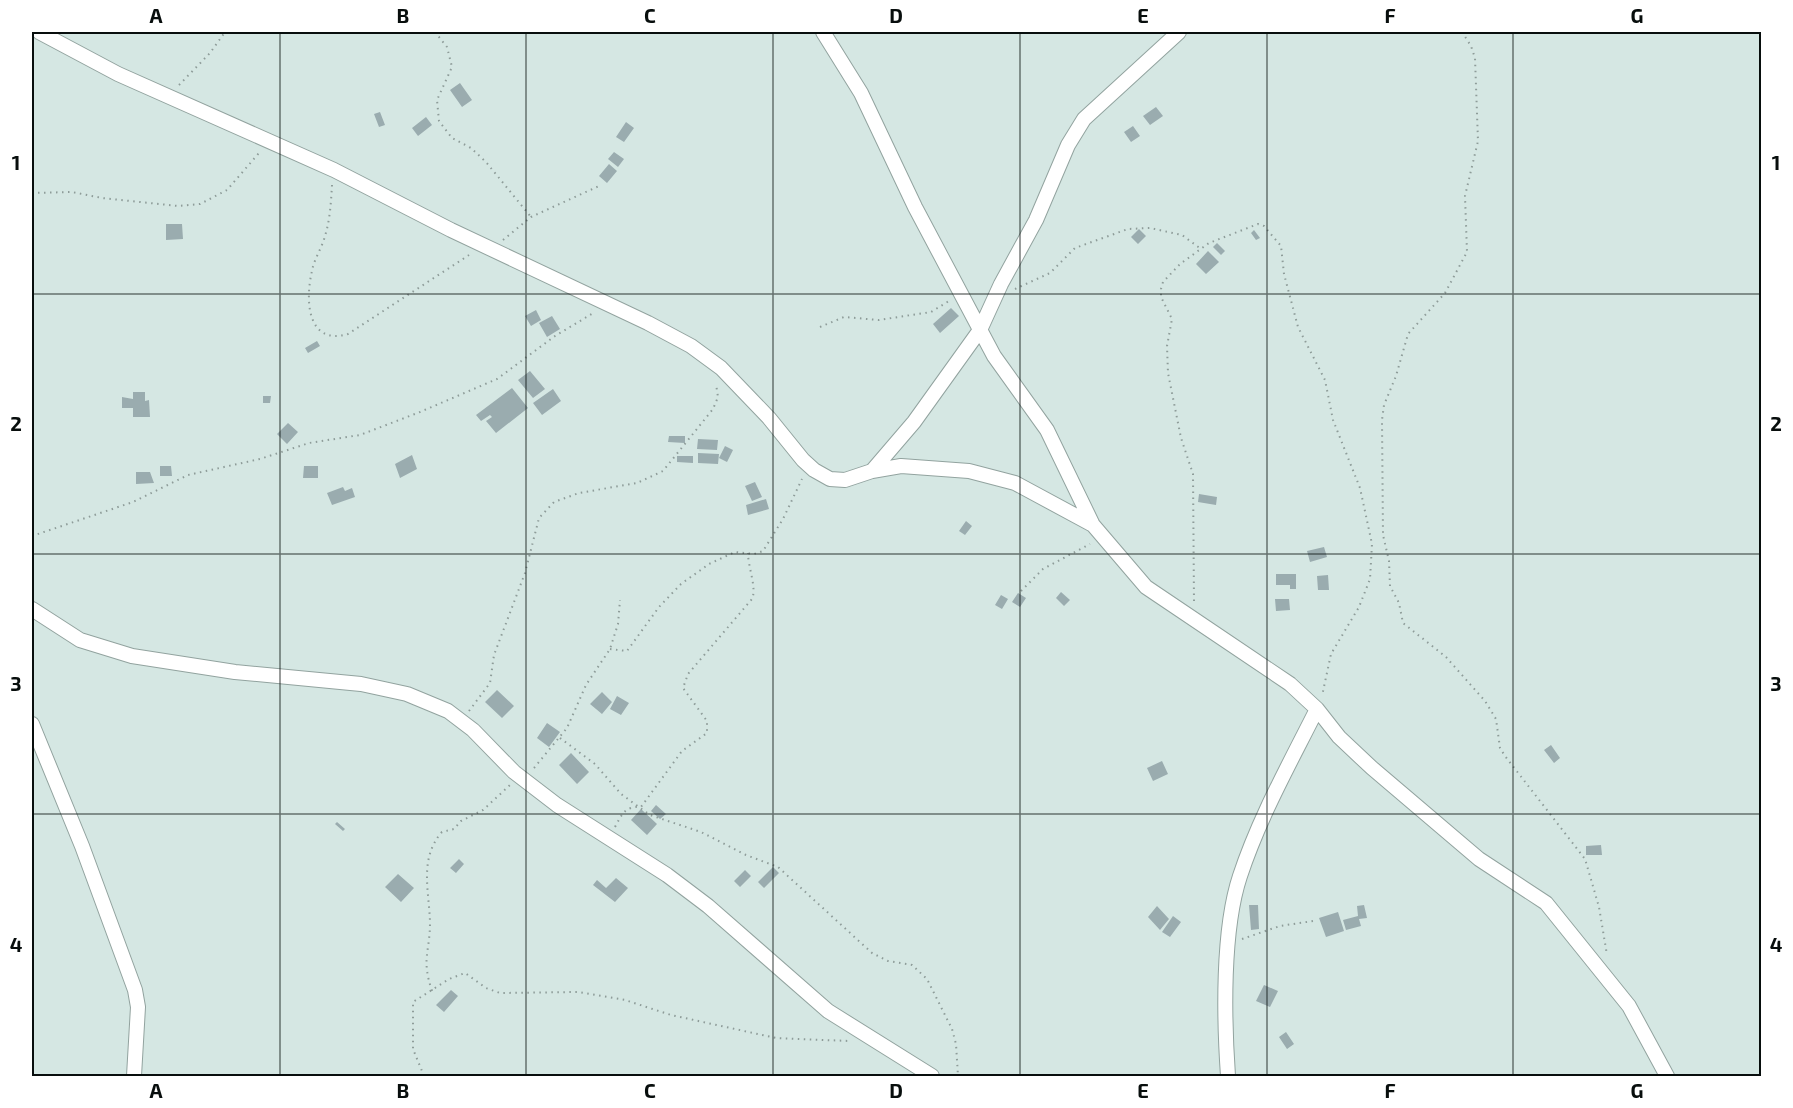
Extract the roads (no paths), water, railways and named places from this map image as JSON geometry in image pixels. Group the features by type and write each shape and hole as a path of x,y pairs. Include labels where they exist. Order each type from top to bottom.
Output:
{"street":[{"path":"39,32 164,94 334,170 487,248 608,304 691,346 721,368 810,467 830,479 855,478 872,471 913,467 993,475 1058,504 1097,529"},
{"path":"823,32 861,93 911,199 980,330 1010,381 1047,430 1097,529 1136,579 1290,684 1317,709 1325,722 1372,768 1479,859 1546,903 1629,1006 1667,1077"},
{"path":"872,471 914,422 980,330 993,300 1036,220 1068,145 1084,119 1179,32"},
{"path":"32,609 80,640 116,652 204,669 361,684 426,700 461,720 521,778 607,840 686,889 808,995 845,1023 876,1040 932,1077"},
{"path":"1228,1077 1229,951 1233,911 1240,877 1270,807 1317,709"},
{"path":"32,724 82,846 135,990 138,1007 134,1077"}]}
